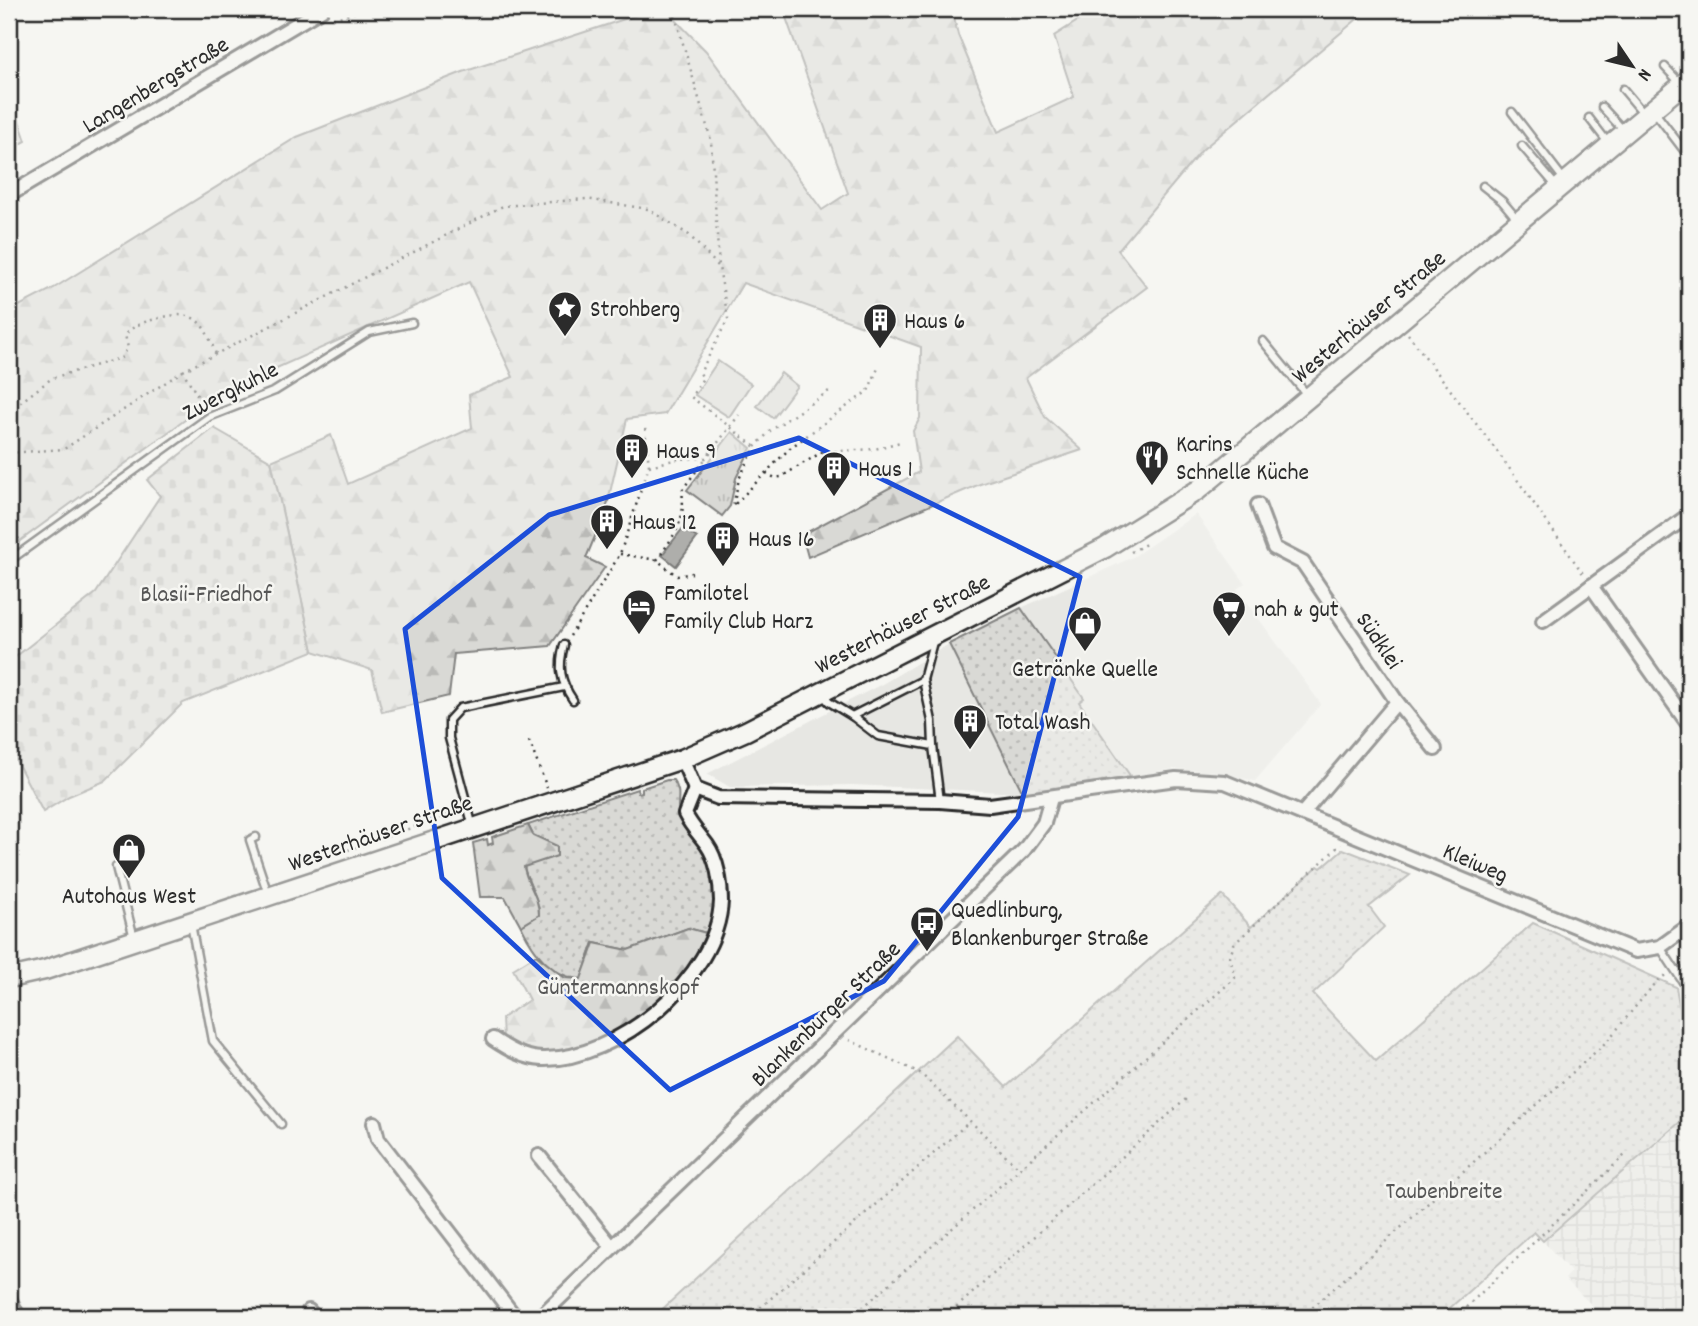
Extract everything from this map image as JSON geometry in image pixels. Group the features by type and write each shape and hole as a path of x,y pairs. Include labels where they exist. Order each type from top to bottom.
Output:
{"main road":[{"name":"Westerhäuser Straße","path":"9,978 191,922 681,759 746,731 1149,522 1198,490 1309,398 1408,327 1519,222 1686,82"}],"street":[{"path":"83,9 106,9"},
{"name":"Langenbergstraße","path":"9,195 323,9"},
{"name":"Südklei","path":"1258,505 1274,548 1303,563 1397,702 1435,749"},
{"path":"1543,621 1689,515"},
{"path":"1591,586 1689,725"},
{"name":"Südklei","path":"1303,813 1397,702"},
{"path":"681,759 695,789 718,798 940,801 990,805 1051,798"},
{"name":"Kleiweg","path":"1051,798 1176,779 1214,780 1244,788 1636,951 1660,947"},
{"path":"493,1039 512,1052 541,1059 593,1050 636,1028 686,979 709,944 721,902 719,875 708,846 692,828 685,814 695,789"},
{"name":"Blankenburger Straße","path":"540,1317 1024,850 1044,823 1051,798"},
{"path":"1660,947 1689,926"},
{"path":"374,1123 378,1139 515,1317"},
{"path":"539,1156 612,1247"},
{"path":"9,1298 18,1317"}],"lane":[{"path":"1665,66 1686,82"},
{"path":"1623,89 1649,113 1689,158"},
{"path":"1602,107 1625,133"},
{"path":"1513,112 1562,185"},
{"path":"1588,118 1610,146"},
{"path":"1522,146 1562,185"},
{"path":"1483,186 1502,201 1519,222"},
{"name":"Zwergkuhle","path":"9,561 209,417 275,391 369,332 411,323"},
{"path":"1263,341 1309,398"},
{"path":"936,633 923,680 932,721 940,801"},
{"path":"564,645 559,666 564,687 573,700"},
{"path":"852,716 923,680"},
{"path":"473,827 449,738 449,720 460,708 564,687"},
{"path":"821,692 829,702 878,736 933,746"},
{"path":"256,837 250,840 268,896"},
{"path":"116,867 135,940"},
{"path":"191,922 214,1041 281,1124"},
{"path":"1660,947 1689,991"},
{"path":"1677,971 1689,973"}],"path":[{"path":"673,9 711,140 719,267 728,319 700,373 703,378 691,397 755,447"},
{"path":"9,453 64,449 183,370 503,206 586,199 648,209 689,235 719,267"},
{"path":"9,411 52,378 121,358 128,348 125,335 134,326 144,322 176,314 195,319 203,325 216,354"},
{"path":"1408,327 1591,586"},
{"path":"830,391 770,431 755,447 739,479 733,506 790,448 868,391 879,366"},
{"path":"183,370 209,417"},
{"path":"657,559 682,523 685,511 682,490 739,415"},
{"path":"564,645 620,554 649,466 645,428"},
{"path":"766,473 775,478 781,477 822,452 875,449 900,442"},
{"path":"649,466 678,459 706,458"},
{"path":"9,511 19,540 9,536"},
{"path":"1125,555 1147,543"},
{"path":"620,554 657,559 677,576 692,573"},
{"path":"529,741 548,791"},
{"path":"852,1317 1235,978 1230,957 1234,944 1338,850 1347,831"},
{"path":"1302,1317 1602,1046 1629,1018 1658,979 1677,971"},
{"path":"835,1033 920,1073 1020,1169"},
{"path":"946,1317 1186,1099"},
{"path":"750,1317 969,1122"},
{"path":"1456,1317 1627,1153"}],"highlighted area":[{"path":"799,438 1080,577 1018,817 884,981 670,1090 442,878 405,629 549,515"}],"shaded area":[{"path":"1196,514 1245,583 1237,589 1321,704 1255,781 1215,772 1174,769 1131,777 1078,701 1083,698 1021,608 1133,557"},
{"path":"683,528 697,538 676,566 662,555"},
{"path":"949,644 1023,793 853,785 730,787 707,774 884,683"},
{"path":"1689,1105 1689,1317 1604,1317 1565,1279 1571,1272 1543,1241 1680,1122"}],"green space":[{"path":"655,9 665,9 706,51 822,210 848,193 783,9 952,9 958,35 998,132 1074,97 1054,36 1079,20 1075,9 1369,9 1202,150 1118,250 1147,287 1026,378 1045,417 1082,450 980,484 808,557 802,535 919,472 913,431 920,418 921,347 743,283 665,414 627,419 606,510 586,558 605,567 550,646 454,654 449,696 382,712 372,670 313,651 271,461 331,435 348,484 472,428 469,395 513,377 469,282 223,392 9,549 9,311 54,288 297,137 463,72"},
{"path":"9,91 26,141 9,150"},
{"path":"718,361 751,384 729,417 695,395"},
{"path":"781,373 797,386 773,418 757,406"},
{"name":"Blasii-Friedhof","path":"214,428 271,461 313,651 183,703 105,781 69,796 43,812 9,747 9,662 96,593 160,496 147,480"},
{"path":"732,432 751,448 736,478 730,506 722,516 687,490"},
{"path":"1021,608 1084,698 1079,702 1131,777 1023,793 949,644"},
{"name":"Güntermannskopf","path":"673,780 678,790 678,813 682,824 703,849 712,869 714,902 706,933 688,928 628,950 594,943 581,979 561,974 538,954 521,926 539,915 524,866 556,856 533,835 528,825 637,789 638,793 642,792 642,788"},
{"path":"528,825 533,835 557,846 557,856 524,867 539,915 521,926 505,897 480,897 473,843 487,839 488,845 493,843 492,837"},
{"name":"Taubenbreite","path":"1343,849 1410,875 1369,907 1384,927 1313,994 1376,1061 1533,923 1676,987 1688,1073 1688,1090 1680,1122 1543,1241 1534,1232 1440,1317 654,1317 957,1036 1006,1087 1222,895 1251,927 1318,866 1321,868"},
{"name":"Güntermannskopf","path":"688,928 706,933 693,959 674,984 650,1008 622,1028 592,1043 561,1051 531,1050 503,1039 502,1018 529,1000 513,969 536,955 565,978 581,979 594,943 628,950"}],"place":[{"name":"Strohberg","path":"565,338"},
{"name":"Haus 6","path":"880,350"},
{"name":"Haus 9","path":"632,480"},
{"name":"Karins Schnelle Küche","path":"1152,487"},
{"name":"Haus 1","path":"834,498"},
{"name":"Haus 12","path":"607,551"},
{"name":"Haus 16","path":"723,568"},
{"name":"Familotel Family Club Harz","path":"639,636"},
{"name":"nah & gut","path":"1229,638"},
{"name":"Getränke Quelle","path":"1085,653"},
{"name":"Total Wash","path":"970,751"},
{"name":"Autohaus West","path":"129,880"},
{"name":"Quedlinburg, Blankenburger Straße","path":"927,953"}]}
